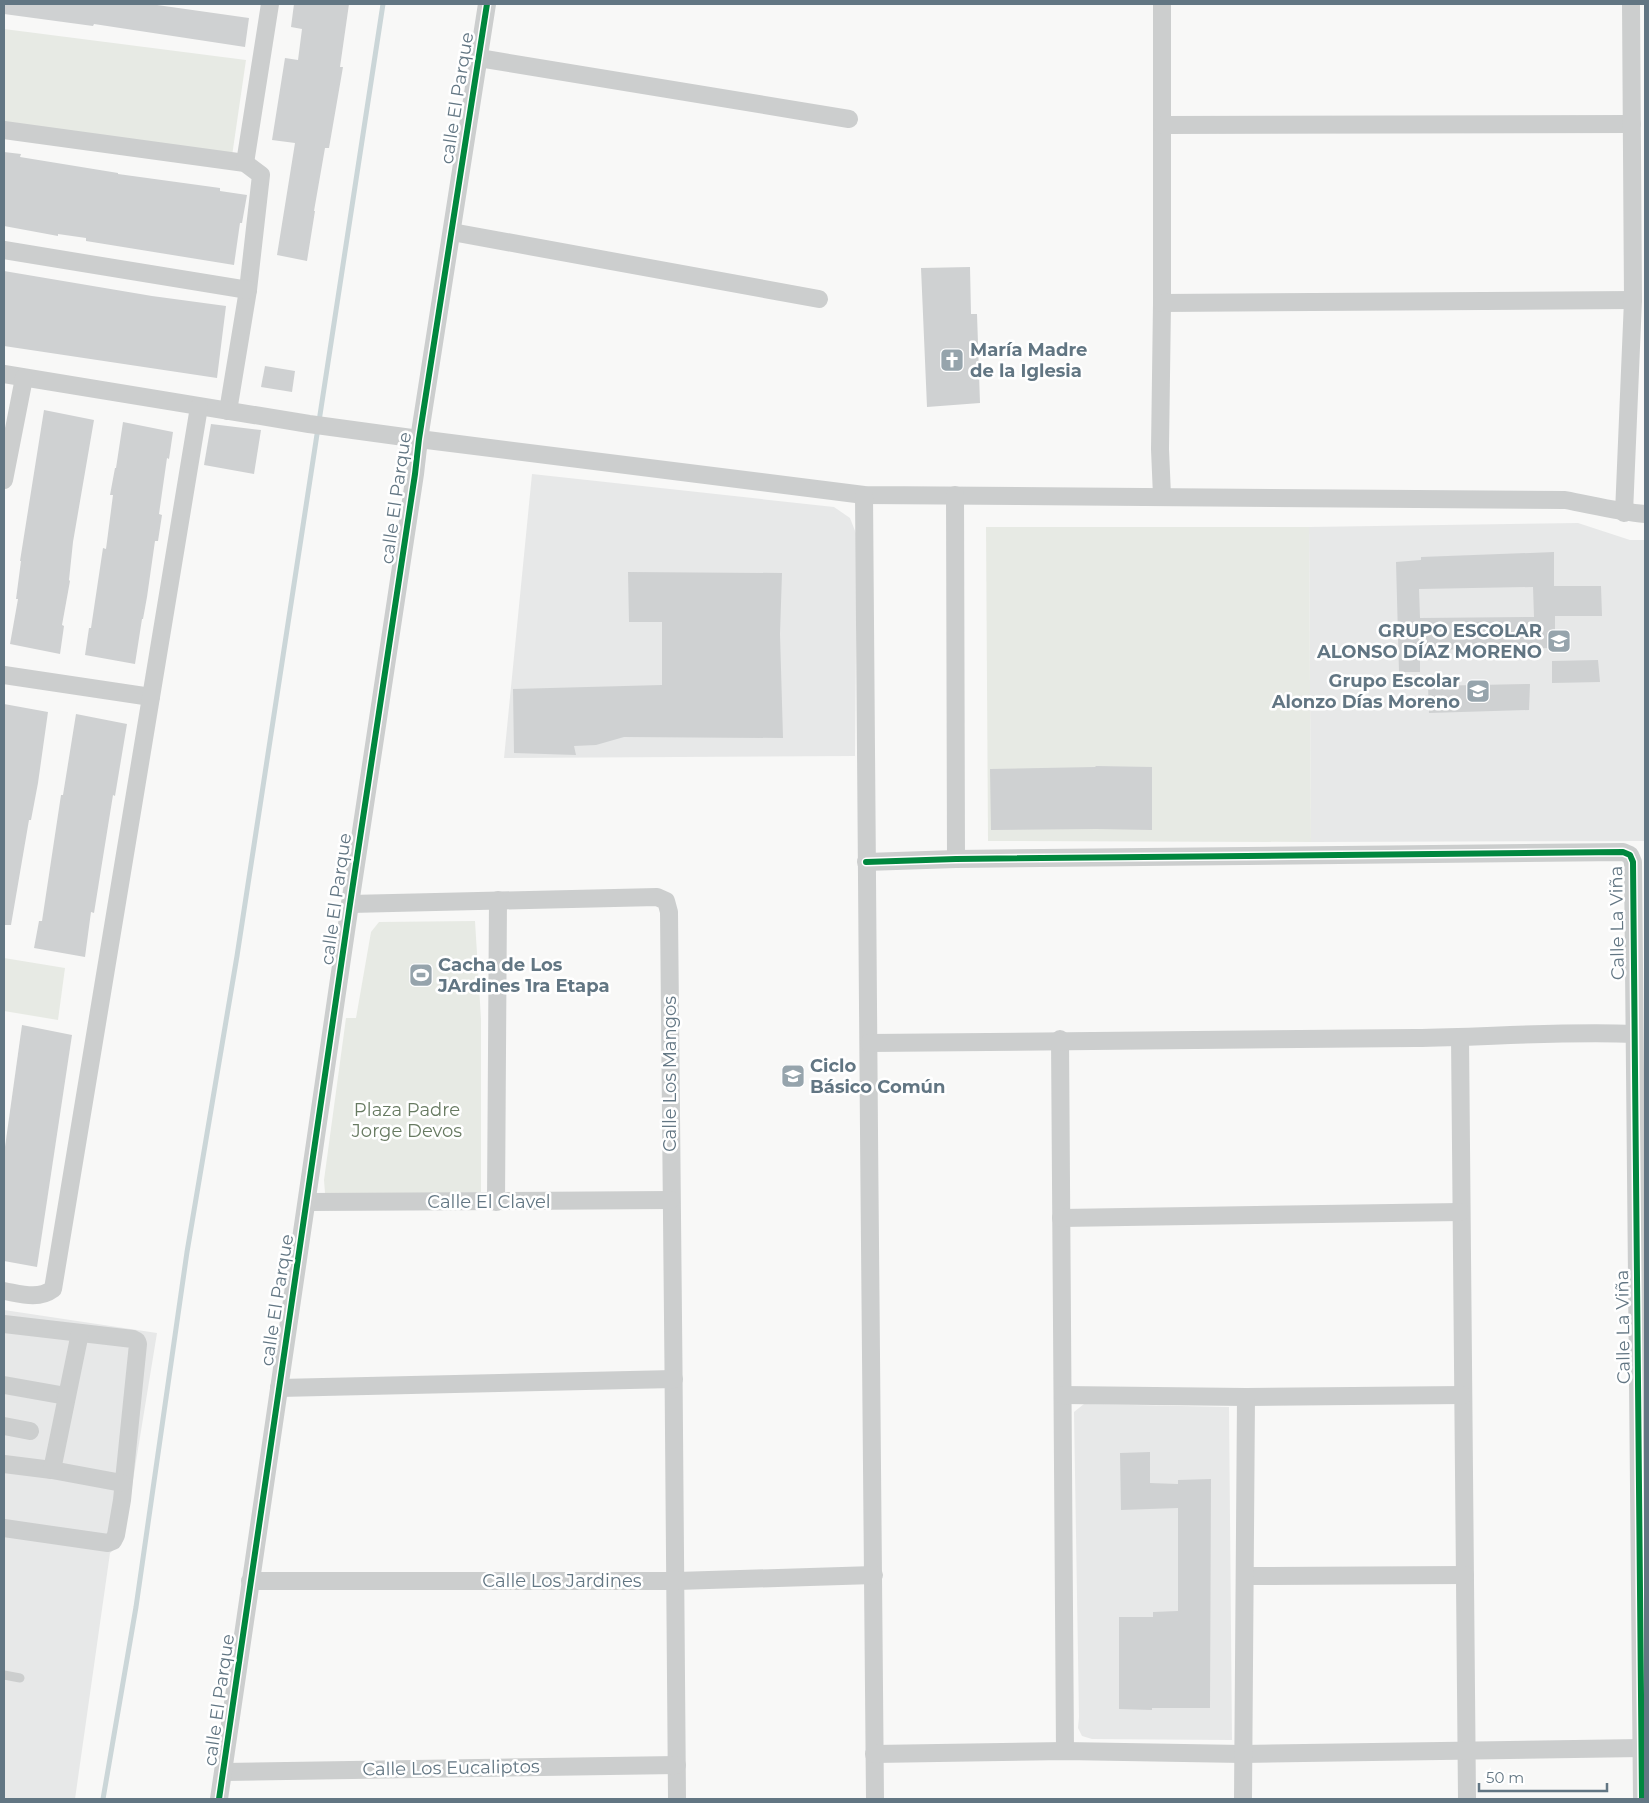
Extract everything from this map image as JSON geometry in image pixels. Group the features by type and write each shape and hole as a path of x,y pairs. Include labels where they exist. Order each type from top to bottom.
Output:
{"street":[{"path":"246,163 270,4"},
{"name":"calle El Parque","path":"220,1799 250,1581 308,1202 419,439 487,4"},
{"path":"1162,4 1160,449 1162,496"},
{"path":"1624,513 1634,300 1631,4"},
{"path":"479,58 848,119"},
{"path":"1162,125 1632,124"},
{"path":"4,130 246,163 261,175 248,290 228,411"},
{"path":"452,232 819,299"},
{"path":"4,250 248,290"},
{"path":"1162,303 1634,300"},
{"path":"4,374 309,424 864,495 1565,500 1606,507 1624,513 1645,514"},
{"path":"4,480 24,378"},
{"path":"4,1291 33,1296 45,1294 53,1289 199,406"},
{"path":"864,495 875,1799"},
{"path":"866,862 956,859 956,496"},
{"path":"4,675 151,698"},
{"name":"Calle La Viña","path":"956,859 1613,852 1623,852 1630,855 1633,862 1642,1799"},
{"name":"Calle Los Mangos","path":"350,904 657,897 666,901 669,912 677,1574"},
{"path":"496,1202 498,900"},
{"path":"869,1043 1634,1034"},
{"path":"1460,1037 1467,1799"},
{"path":"1060,1040 1065,1751"},
{"name":"Calle El Clavel","path":"308,1202 671,1200"},
{"path":"1061,1218 1462,1212"},
{"path":"4,1324 133,1339 138,1344 132,1414 122,1483 122,1500 116,1535 113,1541 108,1543 4,1528"},
{"path":"52,1470 80,1333"},
{"path":"279,1388 674,1380"},
{"path":"4,1386 66,1396"},
{"path":"1062,1396 1463,1395"},
{"path":"1242,1799 1246,1397"},
{"path":"4,1426 30,1431"},
{"path":"4,1464 52,1470 122,1483"},
{"path":"677,1574 677,1799"},
{"name":"Calle Los Jardines","path":"250,1581 677,1574 874,1575"},
{"path":"1244,1576 1465,1575"},
{"path":"874,1754 1065,1751 1243,1754 1642,1748"},
{"name":"Calle Los Eucaliptos","path":"224,1772 677,1765"}],"lane":[{"path":"4,1675 20,1678"}],"shaded area":[{"path":"532,474 834,507 850,518 857,536 855,756 504,758"},
{"name":"Grupo Escolar Alonzo Días Moreno","path":"1578,523 1630,540 1645,540 1645,841 1311,842 1309,527"},
{"path":"4,1310 157,1333 123,1541 110,1553 75,1799 4,1799"},
{"path":"1084,1404 1229,1407 1232,1740 1092,1739 1082,1736 1078,1728 1074,1412"}],"green space":[{"path":"4,29 246,60 232,156 4,122"},
{"path":"986,527 1309,527 1311,842 988,841"},
{"name":"Plaza Padre Jorge Devos","path":"475,921 481,1019 481,1192 331,1197 325,1193 324,1180 346,1018 356,1018 371,932 379,922"},
{"path":"4,958 65,968 58,1020 4,1011"}],"building":[{"path":"4,4 150,4 249,18 245,47 94,24 93,26 4,14"},
{"path":"294,4 349,4 340,67 343,67 329,148 325,148 307,261 277,255 295,143 272,140 285,58 298,60 302,29 291,27"},
{"path":"4,152 21,154 20,157 118,174 220,188 220,191 247,195 242,223 240,223 234,265 86,241 86,238 58,234 58,236 4,226"},
{"name":"María Madre de la Iglesia","path":"970,267 971,314 977,314 980,403 927,407 921,268"},
{"path":"4,271 152,296 226,306 217,378 4,346"},
{"path":"265,366 295,371 292,392 261,387"},
{"path":"44,410 94,420 73,542 70,581 62,625 64,626 60,654 10,644 18,599 16,599 20,561"},
{"path":"123,422 173,432 169,459 167,458 159,514 162,515 158,541 155,541 135,664 85,655 103,548 106,549 113,495 110,495"},
{"path":"211,424 261,430 254,474 204,465"},
{"path":"1554,552 1554,586 1601,586 1602,616 1555,616 1555,648 1420,650 1420,672 1399,672 1396,562 1421,560 1421,557","holes":["1533,587 1534,617 1420,618 1419,589"]},
{"path":"628,572 782,573 780,634 783,738 624,737 596,745 574,746 576,755 514,753 513,689 662,685 662,622 629,622"},
{"path":"1598,660 1600,682 1552,683 1552,661"},
{"path":"1530,684 1529,710 1429,713 1428,686"},
{"path":"4,704 48,712 38,783 31,820 29,820 11,925 4,925"},
{"path":"76,714 127,724 115,796 113,795 94,913 91,912 85,957 34,948 39,921 42,921 61,795 63,795"},
{"path":"1096,766 1152,767 1152,830 991,830 990,769"},
{"path":"22,1025 72,1035 37,1267 4,1261 4,1154"},
{"path":"1150,1452 1150,1483 1178,1484 1178,1480 1211,1479 1210,1708 1119,1709 1119,1617 1153,1617 1153,1612 1178,1611 1178,1508 1121,1510 1120,1453"}],"waterway":[{"path":"103,1799 136,1607 187,1252 237,956 383,4"}],"cycle path":[{"path":"219,1799 419,439 487,4"},
{"path":"866,862 956,859 1623,852 1630,855 1633,862 1642,1799"}],"place":[{"name":"María Madre de la Iglesia","path":"952,360"},
{"name":"GRUPO ESCOLAR ALONSO DÍAZ MORENO","path":"1559,641"},
{"name":"Grupo Escolar Alonzo Días Moreno","path":"1478,691"},
{"name":"Cacha de Los JArdines 1ra Etapa","path":"421,975"},
{"name":"Ciclo Básico Común","path":"793,1076"}]}
